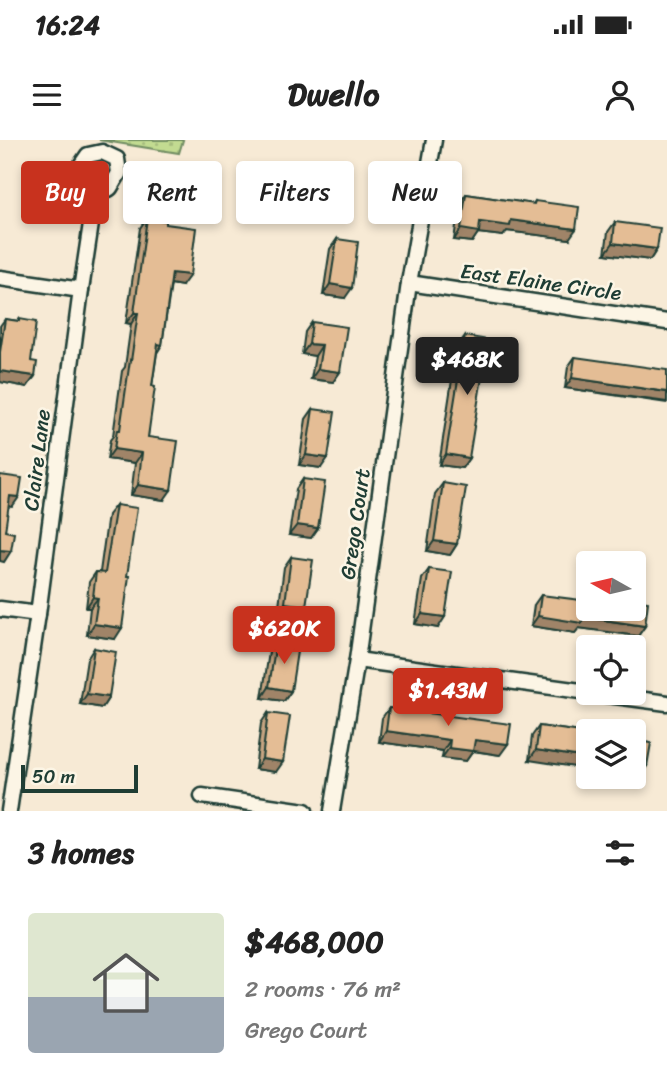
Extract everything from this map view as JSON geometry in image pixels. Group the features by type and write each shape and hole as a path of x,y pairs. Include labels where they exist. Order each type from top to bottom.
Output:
{"street":[{"name":"Grego Court","path":"332,811 357,660 409,283 434,140"},
{"name":"Claire Lane","path":"9,811 91,224"},
{"path":"0,278 81,290"},
{"name":"East Elaine Circle","path":"409,283 667,321"},
{"path":"0,609 38,614"},
{"path":"357,660 576,691"},
{"path":"646,701 667,704"},
{"path":"202,796 305,811"}],"green space":[{"path":"99,140 183,140 179,153"}],"building":[{"path":"466,194 534,204 535,201 579,207 576,229 511,220 510,226 480,222 479,232 461,229"},
{"path":"615,222 660,228 657,249 613,243"},
{"path":"146,224 196,228 190,275 172,273 162,345 158,344 152,386 155,387 148,437 178,441 171,490 138,485 142,453 114,449 117,430 120,430 131,361 138,313 134,313"},
{"path":"337,239 358,242 352,288 330,284"},
{"path":"5,319 36,322 31,361 37,362 35,376 0,371"},
{"path":"312,322 347,327 340,372 318,369 322,345 309,344"},
{"path":"465,336 488,340 469,458 446,454"},
{"path":"575,357 667,370 667,392 572,378"},
{"path":"313,409 335,412 328,458 306,455"},
{"path":"0,475 22,478 19,497 10,496 5,531 14,533 11,551 0,550"},
{"path":"303,479 325,482 318,528 297,525"},
{"path":"443,483 466,487 457,544 434,541"},
{"path":"116,505 137,508 122,628 94,624 98,598 93,597 96,572 105,573"},
{"path":"291,557 313,560 306,606 285,603"},
{"path":"429,569 452,572 445,617 422,614"},
{"path":"541,595 576,599 576,621 582,621 582,623 538,616"},
{"path":"611,621 646,621 645,626"},
{"path":"276,642 298,645 291,691 269,687"},
{"path":"94,648 116,652 109,697 87,694"},
{"path":"389,708 511,724 508,744 475,740 473,751 449,748 450,740 386,731"},
{"path":"268,713 290,716 283,762 262,759"},
{"path":"539,726 576,731 576,756 536,750"},
{"path":"646,742 651,743 646,766"}]}
